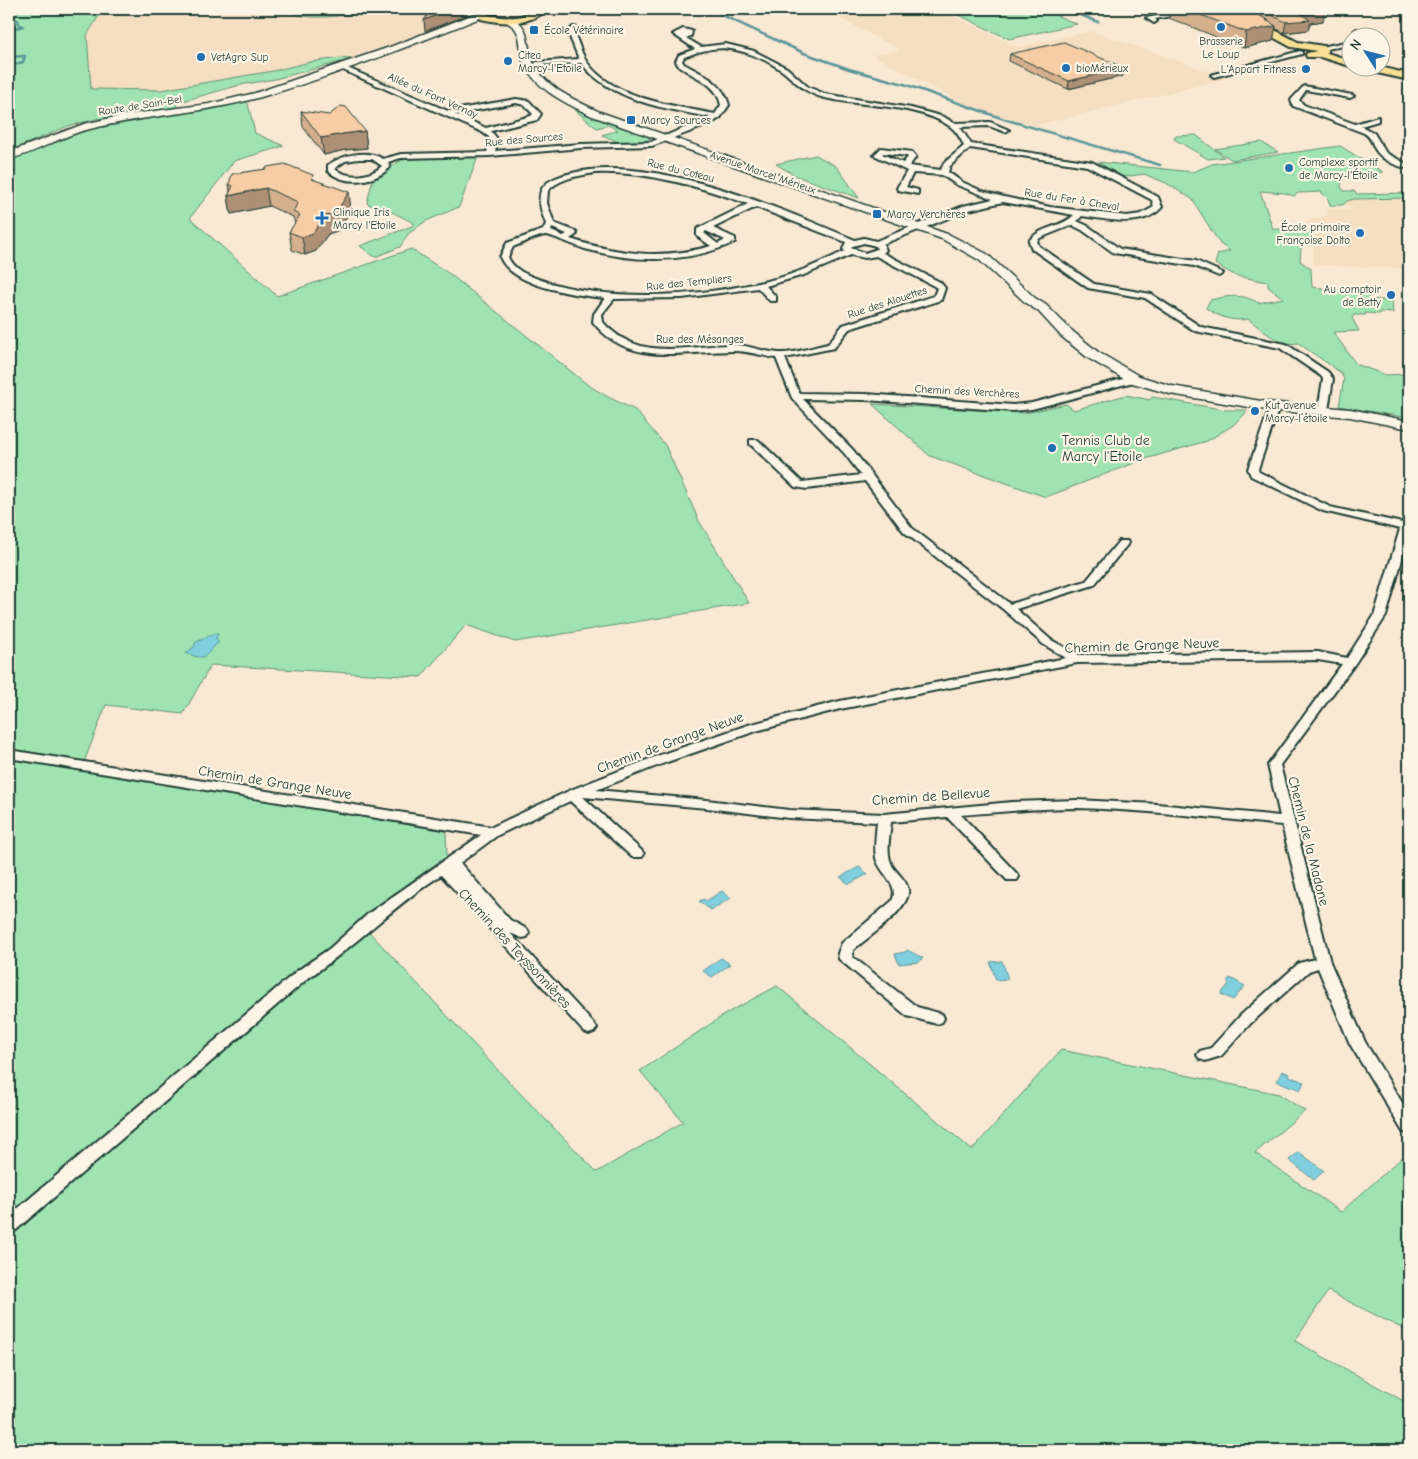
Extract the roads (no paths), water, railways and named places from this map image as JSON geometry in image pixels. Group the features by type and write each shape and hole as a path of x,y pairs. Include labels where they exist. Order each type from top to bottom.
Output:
{"main road":[{"path":"1227,9 1309,55 1320,51 1340,58"},
{"path":"484,12 504,20 534,12"},
{"name":"Route de Sain-Bel","path":"278,89 369,57 484,12"},
{"name":"Avenue Marcel Mérieux","path":"534,12 523,21 528,29 533,58 544,76 568,95 584,104 668,137"},
{"name":"Route de Sain-Bel","path":"9,156 84,127 124,118 209,107 345,69 461,28 504,20"},
{"name":"Avenue Marcel Mérieux","path":"504,20 518,24 521,30 526,57 538,77 563,97 596,114 922,225 983,257 1031,301 1042,308 1066,334 1093,355 1134,379 1170,390 1274,407 1350,413 1405,425"},
{"path":"1390,73 1409,77"}],"street":[{"path":"1154,21 1149,18 1203,9"},
{"path":"575,28 571,32 583,61 600,79 626,93 668,107 717,116 725,105 724,96 717,87 681,65 679,61 681,56 700,49 719,46 740,49 781,66 800,84 819,94 938,118 962,133 968,146 947,165 944,173 907,169 901,188 915,192"},
{"path":"681,37 700,49"},
{"path":"1320,51 1340,46"},
{"path":"1214,75 1300,50"},
{"path":"345,69 370,59 369,57"},
{"path":"537,64 583,61"},
{"name":"Allée du Font Vernay","path":"345,69 485,130 494,136 495,139 490,154"},
{"path":"1350,96 1304,88 1295,100 1296,104 1356,126 1374,135 1379,150 1397,163 1408,167"},
{"path":"448,113 516,101 526,103 538,114 534,118 485,130"},
{"path":"884,115 896,108"},
{"name":"Rue des Sources","path":"383,161 386,164 384,170 365,177 338,175 331,168 337,162 350,158 367,157 383,161 401,156 490,154 580,146 652,144 705,123 717,116"},
{"path":"1356,126 1374,119"},
{"path":"952,125 990,124 1005,130"},
{"name":"Rue du Fer à Cheval","path":"944,173 965,194 985,194 1001,200 1081,213 1128,219 1149,215 1158,207 1155,199 1090,164 968,146"},
{"name":"Rue du Coteau","path":"548,228 542,198 544,191 549,185 572,175 606,170 639,172 713,189 757,203 853,242 864,240 877,243"},
{"path":"946,216 965,194"},
{"path":"853,242 847,246 851,252 863,255 877,253 882,248 877,243 966,208 1001,200"},
{"path":"717,247 700,234 700,231 757,203"},
{"path":"1081,213 1072,222 1037,236 1033,244 1080,280 1091,286 1148,296 1198,329 1271,343 1290,350 1325,374 1328,379 1323,410"},
{"path":"1072,222 1085,228 1117,251 1196,264 1219,273"},
{"path":"548,228 563,239 597,251 644,257 698,254 732,240 706,228"},
{"name":"Rue des Templiers","path":"548,228 510,245 504,257 505,262 520,274 536,280 552,285 610,296 656,298 760,285 784,279 851,252"},
{"name":"Rue des Alouettes","path":"780,356 831,346 846,327 938,298 941,288 938,284 877,253"},
{"path":"760,285 773,299"},
{"name":"Rue des Mésanges","path":"610,296 598,314 598,322 612,338 623,344 653,351 684,352 737,348 780,356"},
{"path":"780,356 795,396 849,452 908,530 1008,608 1047,642 1078,659"},
{"name":"Chemin des Verchères","path":"795,396 866,397 1013,408 1041,404 1134,379"},
{"path":"1274,407 1253,469 1255,474 1327,509 1408,522"},
{"path":"754,442 799,485 807,486 868,477"},
{"name":"Chemin de la Madone","path":"1408,522 1380,616 1350,662 1274,765 1323,962 1358,1044 1409,1127"},
{"path":"1008,608 1090,584 1123,543"},
{"name":"Chemin de Grange Neuve","path":"9,754 493,832 575,794 662,759 761,726 840,705 1078,659 1318,656 1350,662"},
{"path":"575,794 638,854"},
{"name":"Chemin de Bellevue","path":"575,794 707,804 789,814 884,818 1012,806 1077,804 1157,808 1287,821"},
{"path":"950,812 1012,877"},
{"path":"884,818 883,862 902,889 903,895 898,904 847,947 845,953 846,960 912,1012 937,1018"},
{"path":"9,1226 302,975 334,954 374,917 493,832"},
{"name":"Chemin des Teyssonnières","path":"447,865 505,924 522,933"},
{"name":"Chemin des Teyssonnières","path":"447,865 589,1028"},
{"path":"1205,1055 1216,1052 1246,1019 1304,967 1323,962"}],"water":[{"path":"218,633 216,639 219,642 205,656 198,657 186,653 194,647 196,642"},
{"path":"859,867 868,874 849,884 840,877"},
{"path":"722,891 731,898 711,910 699,901 704,899 706,901"},
{"path":"907,950 923,958 919,962 899,964 895,954"},
{"path":"721,958 730,964 712,977 703,971"},
{"path":"1002,961 1008,979 996,980 990,962"},
{"path":"1230,978 1245,986 1233,1000 1221,994 1229,984 1227,982"},
{"path":"1282,1071 1304,1082 1300,1090 1277,1081"},
{"path":"1299,1152 1324,1171 1314,1180 1289,1160"}],"waterway":[{"path":"9,13 12,9"},
{"path":"709,9 804,53 849,69 904,84 1004,119 1160,165"},
{"path":"1066,9 1098,22"},
{"path":"9,21 18,20 19,24 23,26 9,30"},
{"path":"9,57 25,56 23,62 9,67"}],"place":[{"name":"Brasserie Le Loup","path":"1221,27"},
{"name":"École Vétérinaire","path":"534,30"},
{"name":"VetAgro Sup","path":"201,57"},
{"name":"Citea Marcy-l'Etoile","path":"508,61"},
{"name":"bioMérieux","path":"1066,68"},
{"name":"L'Appart Fitness","path":"1306,69"},
{"name":"Marcy Sources","path":"631,120"},
{"name":"Complexe sportif de Marcy-l'Étoile","path":"1289,168"},
{"name":"Marcy Verchères","path":"877,214"},
{"name":"Clinique Iris Marcy l'Etoile","path":"322,218"},
{"name":"École primaire Françoise Dolto","path":"1360,233"},
{"name":"Au comptoir de Betty","path":"1391,295"},
{"name":"Kut avenue Marcy-l’étoile","path":"1255,411"},
{"name":"Tennis Club de Marcy l'Etoile","path":"1052,448"}]}
